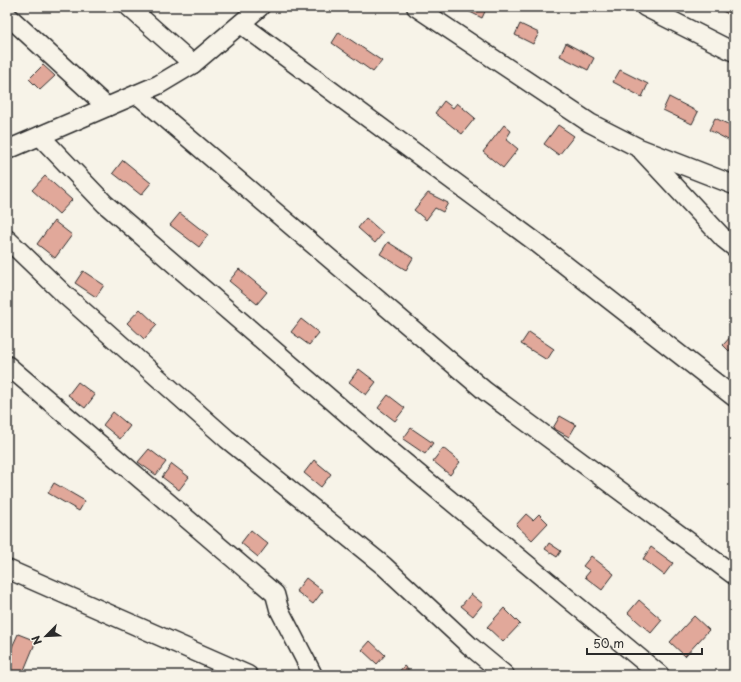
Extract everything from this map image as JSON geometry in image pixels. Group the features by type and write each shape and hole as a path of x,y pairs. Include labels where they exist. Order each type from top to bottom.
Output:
{"street":[{"path":"129,7 193,64"},
{"path":"11,143 40,136 158,85 193,64 260,7"},
{"path":"416,7 590,123 639,148 734,185"},
{"path":"644,7 734,52"},
{"path":"7,15 107,107"},
{"path":"241,24 537,243 734,397"},
{"path":"137,94 485,391 734,575"},
{"path":"40,136 111,210 380,442 660,675"},
{"path":"639,148 734,248"},
{"path":"7,239 65,295 227,439 384,566 470,646 505,675"},
{"path":"7,365 275,594 279,609 313,675"},
{"path":"7,569 248,675"}],"building":[{"path":"465,7 487,7 482,18 464,9"},
{"path":"715,7 734,7 734,17"},
{"path":"520,24 539,33 533,44 515,35"},
{"path":"339,32 382,61 373,72 332,43"},
{"path":"566,43 594,58 588,70 560,56"},
{"path":"43,65 55,76 40,90 29,79"},
{"path":"620,70 648,84 642,97 613,82"},
{"path":"669,97 698,112 692,124 663,110"},
{"path":"444,101 453,108 457,103 475,118 462,134 435,113"},
{"path":"715,118 734,127 734,143 709,130"},
{"path":"504,125 511,131 506,139 518,149 503,168 483,152"},
{"path":"558,125 574,136 559,155 544,144"},
{"path":"123,160 151,183 141,195 113,173"},
{"path":"45,176 72,200 59,214 32,190"},
{"path":"428,193 448,203 443,212 435,208 426,220 414,210"},
{"path":"180,213 208,235 199,247 170,225"},
{"path":"366,218 383,233 375,243 358,228"},
{"path":"54,221 72,235 55,258 37,244"},
{"path":"388,242 413,258 406,270 380,254"},
{"path":"239,269 267,292 257,304 229,281"},
{"path":"83,271 104,285 96,297 75,283"},
{"path":"140,309 157,325 144,339 127,323"},
{"path":"301,319 319,333 309,345 291,332"},
{"path":"529,332 554,349 547,360 521,344"},
{"path":"734,333 734,349 732,347 729,351 723,345"},
{"path":"359,369 376,382 366,395 349,382"},
{"path":"78,382 95,395 85,408 68,395"},
{"path":"388,395 405,408 395,421 378,408"},
{"path":"113,412 130,426 120,439 103,425"},
{"path":"560,416 576,425 569,437 553,428"},
{"path":"411,428 433,443 425,454 403,439"},
{"path":"443,448 460,462 450,475 433,461"},
{"path":"149,449 166,462 156,475 138,462"},
{"path":"314,460 331,474 321,487 304,473"},
{"path":"172,464 189,477 179,490 162,477"},
{"path":"54,483 85,501 79,511 48,493"},
{"path":"526,514 533,520 539,514 548,523 532,540 516,525"},
{"path":"251,530 268,544 258,557 241,543"},
{"path":"549,543 561,551 557,557 545,549"},
{"path":"651,547 673,563 664,575 643,559"},
{"path":"591,556 614,574 602,590 585,577 590,571 583,566"},
{"path":"306,578 323,591 313,604 296,591"},
{"path":"471,594 483,604 473,616 461,606"},
{"path":"639,600 662,620 651,633 628,613"},
{"path":"504,608 520,624 503,642 487,627"},
{"path":"694,616 709,630 685,656 670,642"},
{"path":"18,634 36,641 22,675 7,675 7,658"},
{"path":"370,641 385,655 377,664 362,650"},
{"path":"404,666 414,675 396,675"}]}
